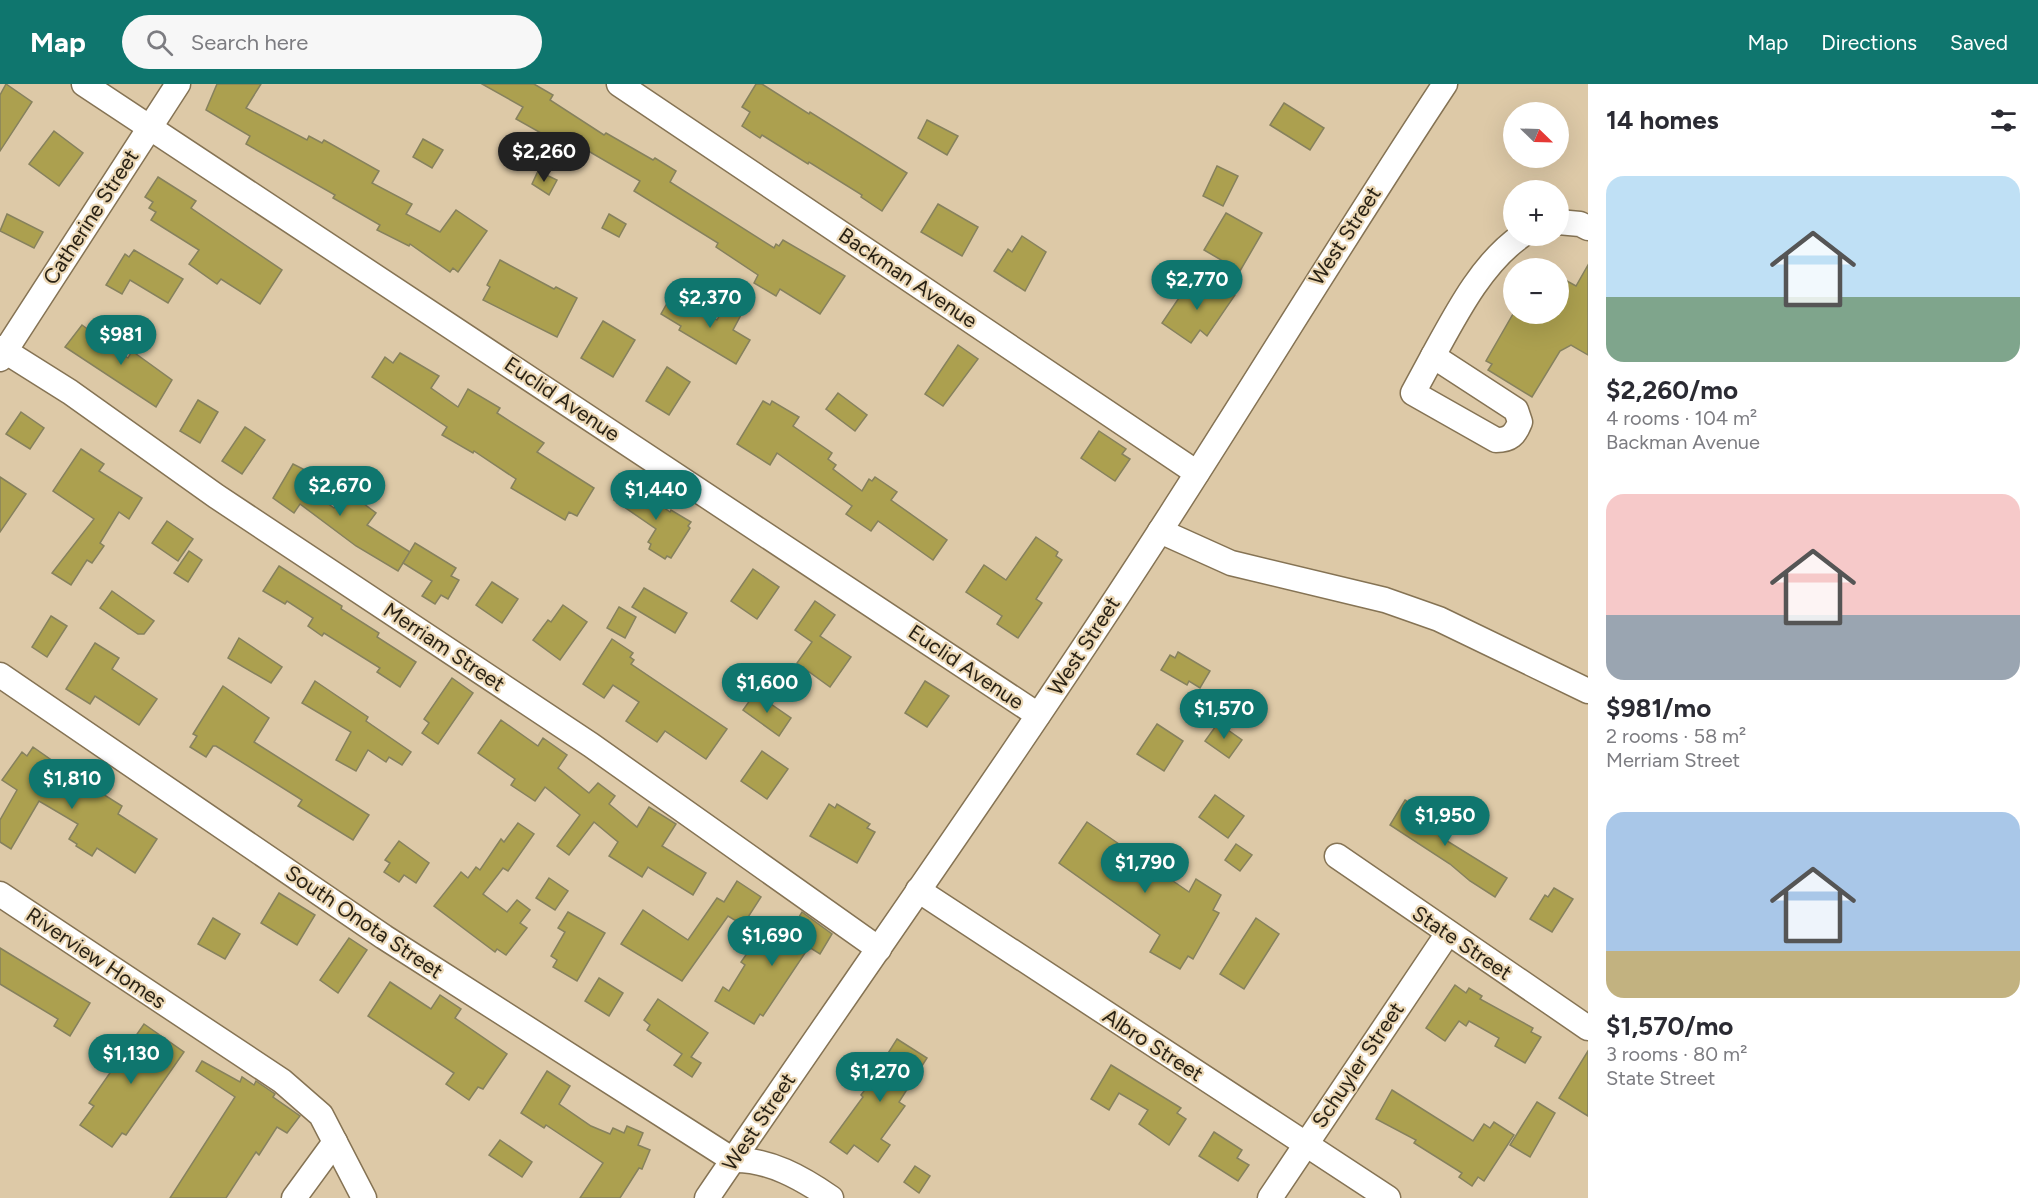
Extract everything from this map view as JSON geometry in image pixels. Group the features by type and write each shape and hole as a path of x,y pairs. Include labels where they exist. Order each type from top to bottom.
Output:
{"street":[{"name":"Euclid Avenue","path":"84,84 1038,715"},
{"name":"Catherine Street","path":"2,353 178,84"},
{"name":"Backman Avenue","path":"619,84 1197,472"},
{"name":"West Street","path":"707,1198 1038,715 1160,531 1353,223 1445,84"},
{"path":"1569,223 1580,224 1588,228"},
{"path":"1433,356 1473,289 1506,246"},
{"name":"Merriam Street","path":"2,353 70,392 216,496 591,745 879,949"},
{"path":"1160,531 1231,563 1385,600 1439,619 1588,691"},
{"name":"South Onota Street","path":"0,675 384,937 733,1160"},
{"name":"State Street","path":"1337,856 1588,1028"},
{"name":"Albro Street","path":"918,890 1388,1198"},
{"name":"Riverview Homes","path":"0,894 282,1081 321,1114 364,1198"},
{"name":"Schuyler Street","path":"1270,1198 1448,933"},
{"path":"294,1198 335,1142"},
{"path":"733,1160 755,1159 808,1182 831,1198"}],"building":[{"path":"6,84 32,102 0,151 0,95"},
{"path":"217,84 261,84 246,108 307,140 309,136 322,143 324,140 379,171 372,183 412,204 406,214 440,232 456,210 487,231 458,272 453,268 450,272 410,244 409,246 377,230 380,225 333,198 335,195 246,144 250,136 206,110"},
{"path":"482,84 534,84 553,95 550,100 604,135 606,133 676,171 670,182 774,248 776,244 779,246 783,240 845,276 820,314 780,289 776,296 754,283 758,275 716,247 718,243 634,191 640,181 578,145 575,149 566,143 564,146 516,119 523,107"},
{"path":"756,84 762,84 809,114 810,112 907,173 882,211 861,197 862,195 809,162 808,164 762,135 760,138 742,126 750,112 742,107"},
{"path":"1284,103 1324,128 1310,150 1270,125"},
{"path":"927,120 958,136 947,155 918,138"},
{"path":"54,131 83,153 59,186 29,164"},
{"path":"423,139 443,150 432,168 413,157"},
{"path":"1217,166 1238,176 1223,206 1203,196"},
{"path":"538,171 557,180 549,195 532,184"},
{"path":"158,177 196,201 191,208 282,270 260,304 221,279 217,284 189,264 199,250 151,220 156,212 149,208 153,202 145,197"},
{"path":"938,204 978,227 962,256 921,232"},
{"path":"1226,213 1262,233 1240,271 1204,250"},
{"path":"7,214 43,232 34,248 0,231"},
{"path":"609,214 626,224 619,237 602,228"},
{"path":"1022,236 1046,252 1025,291 994,271 1008,249 1012,252"},
{"path":"134,250 183,279 168,303 130,280 122,294 106,285 125,254 129,257"},
{"path":"500,260 554,289 556,287 577,298 557,337 483,300 490,287 487,285"},
{"path":"1588,265 1588,355 1571,345 1560,351 1532,397 1488,370 1492,364 1486,361 1507,324 1569,324 1569,282 1576,286"},
{"path":"1191,280 1215,297 1223,286 1235,295 1207,336 1200,330 1191,343 1162,323"},
{"path":"670,298 690,310 693,306 717,320 725,305 742,313 733,330 750,340 736,364 679,330 681,326 661,314"},
{"path":"603,321 635,340 613,377 581,358"},
{"path":"82,325 128,358 132,351 172,380 156,407 65,347"},
{"path":"958,345 978,359 943,406 925,394"},
{"path":"400,353 439,376 431,388 458,407 468,389 500,408 497,413 544,443 537,452 594,488 577,516 569,512 565,520 511,488 516,479 474,451 473,453 442,435 447,427 372,377 385,357 393,363"},
{"path":"667,367 690,382 669,415 646,401"},
{"path":"838,393 867,415 855,431 826,409"},
{"path":"198,400 218,412 200,443 180,431"},
{"path":"763,401 770,405 772,401 799,417 793,426 832,453 828,459 836,465 833,469 862,491 869,479 872,481 875,477 897,492 891,500 947,540 933,560 878,521 871,531 846,514 852,506 777,453 770,465 737,444"},
{"path":"21,412 44,428 30,449 6,434"},
{"path":"245,427 265,440 242,474 222,461"},
{"path":"1099,431 1126,449 1122,454 1130,459 1115,481 1081,458"},
{"path":"81,449 104,464 99,471 142,498 129,519 119,512 100,543 104,546 92,563 87,560 71,585 52,573 94,519 53,491"},
{"path":"293,464 317,476 309,490 334,508 347,491 376,513 367,525 410,552 398,571 356,546 300,504 294,513 273,498"},
{"path":"0,477 26,494 0,532"},
{"path":"632,485 670,512 671,510 691,522 688,526 690,528 671,558 667,556 665,559 649,549 651,544 648,542 656,529 614,500 623,486 629,490"},
{"path":"167,521 193,539 178,561 152,543"},
{"path":"1036,537 1058,552 1056,556 1062,560 1036,599 1042,603 1018,638 997,624 1002,616 966,592 984,565 1006,580"},
{"path":"415,543 456,568 451,576 459,580 448,599 441,595 435,604 422,596 432,581 403,563"},
{"path":"189,551 202,560 188,582 174,573"},
{"path":"279,566 342,606 341,609 379,633 377,637 416,662 400,687 377,672 380,668 324,633 322,636 308,626 313,618 287,601 285,604 263,591"},
{"path":"753,569 779,587 757,619 731,601"},
{"path":"492,582 518,599 502,623 476,605"},
{"path":"644,588 687,613 675,633 632,607"},
{"path":"112,591 154,621 144,634 138,634 100,608"},
{"path":"815,601 835,615 820,636 851,657 830,687 797,663 812,642 795,630"},
{"path":"563,605 587,622 560,660 533,640 548,620 551,622"},
{"path":"619,607 636,617 625,638 607,628"},
{"path":"51,616 67,626 47,657 32,647"},
{"path":"239,638 282,667 271,683 228,658"},
{"path":"612,639 633,653 630,657 634,660 631,664 727,729 706,759 665,731 657,742 626,721 639,702 613,685 604,698 583,684"},
{"path":"95,643 119,658 112,669 157,699 139,725 95,696 90,704 66,689"},
{"path":"1178,652 1210,671 1200,688 1189,681 1187,685 1161,670 1170,655 1175,658"},
{"path":"452,678 473,693 438,744 422,733 429,723 424,719"},
{"path":"315,681 368,717 366,721 411,752 402,765 389,757 386,762 368,750 356,771 336,760 351,732 302,703"},
{"path":"925,681 949,696 927,727 905,713"},
{"path":"223,686 269,718 254,742 369,815 353,840 298,806 302,800 216,746 213,746 206,757 190,747 197,736 193,734"},
{"path":"755,693 791,718 779,736 743,710"},
{"path":"501,720 538,746 543,738 567,755 558,768 589,793 598,783 615,796 609,804 637,827 649,807 676,824 662,846 706,873 693,895 648,867 642,877 609,856 618,842 594,822 569,855 557,846 580,815 545,787 535,801 511,785 515,779 478,753"},
{"path":"1218,723 1242,740 1229,758 1205,741"},
{"path":"1157,724 1183,741 1164,771 1137,754"},
{"path":"33,747 70,773 73,768 93,780 90,786 122,806 118,814 157,839 135,873 97,848 92,856 76,846 77,844 69,839 78,824 39,801 11,849 0,842 0,820 17,790 2,780 22,752 27,756"},
{"path":"762,751 788,769 767,799 741,781"},
{"path":"1215,795 1244,816 1228,838 1199,817"},
{"path":"1405,800 1446,826 1439,836 1507,878 1495,897 1390,825"},
{"path":"829,804 835,808 837,804 870,824 867,828 875,832 857,863 810,836"},
{"path":"1087,822 1189,892 1196,879 1221,895 1213,910 1219,913 1193,959 1188,956 1180,969 1150,952 1160,935 1059,863"},
{"path":"518,823 534,834 508,871 503,868 483,894 507,912 517,900 530,910 520,923 527,928 506,955 497,949 495,952 434,906 461,872 468,878 476,867 480,870 501,839 504,842"},
{"path":"399,841 429,863 416,883 404,875 399,882 384,872 390,863 385,860"},
{"path":"1236,844 1252,855 1240,871 1225,860"},
{"path":"549,878 568,891 555,910 536,898"},
{"path":"737,881 761,897 743,925 728,916 682,981 621,944 643,910 688,940 717,898 724,902"},
{"path":"1554,888 1573,899 1552,932 1530,919 1545,895 1548,897"},
{"path":"279,893 315,915 297,945 261,923"},
{"path":"568,912 605,933 577,981 553,967 557,960 551,956 565,932 558,928"},
{"path":"802,912 832,934 820,954 809,947 763,1016 760,1014 754,1024 715,1001 723,987 729,991 745,965 741,962 766,926 781,936 791,919 796,922"},
{"path":"213,918 240,934 225,959 198,944"},
{"path":"1256,918 1279,934 1244,989 1220,974"},
{"path":"349,938 367,950 338,993 320,980"},
{"path":"0,948 90,1003 70,1036 54,1026 58,1019 0,984"},
{"path":"599,978 623,993 609,1016 585,1001"},
{"path":"390,982 431,1009 440,995 461,1009 455,1018 507,1054 483,1089 478,1087 469,1100 446,1084 454,1073 368,1016"},
{"path":"1455,985 1466,993 1469,988 1482,996 1480,999 1533,1028 1531,1032 1541,1037 1525,1063 1495,1046 1499,1038 1469,1021 1466,1026 1459,1021 1445,1041 1426,1028"},
{"path":"658,999 708,1033 691,1057 701,1063 692,1077 674,1065 682,1054 647,1030 650,1025 644,1020"},
{"path":"144,1024 184,1052 126,1135 122,1133 112,1147 80,1125 94,1106 89,1103"},
{"path":"897,1039 927,1058 899,1102 905,1106 881,1139 890,1145 878,1162 854,1145 847,1154 830,1142 886,1062 883,1061"},
{"path":"1588,1051 1588,1116 1559,1098"},
{"path":"202,1061 240,1082 242,1077 254,1085 256,1081 275,1094 273,1097 300,1116 287,1133 277,1127 259,1155 256,1152 226,1198 170,1198 235,1097 196,1071"},
{"path":"1111,1065 1181,1108 1177,1113 1186,1119 1169,1145 1139,1124 1148,1110 1119,1093 1109,1110 1091,1099"},
{"path":"547,1071 570,1086 559,1104 591,1126 610,1134 613,1128 624,1133 627,1126 643,1133 638,1145 650,1150 642,1169 639,1168 620,1198 580,1198 603,1163 546,1125 544,1128 521,1113"},
{"path":"1392,1090 1473,1141 1484,1124 1490,1128 1494,1122 1514,1135 1484,1181 1478,1177 1472,1186 1459,1177 1462,1173 1414,1143 1416,1140 1376,1119"},
{"path":"1537,1102 1555,1113 1530,1157 1510,1145"},
{"path":"1214,1132 1242,1150 1237,1158 1249,1165 1238,1181 1199,1156"},
{"path":"500,1140 532,1162 522,1177 489,1155"},
{"path":"915,1166 930,1176 919,1193 904,1182"}]}
